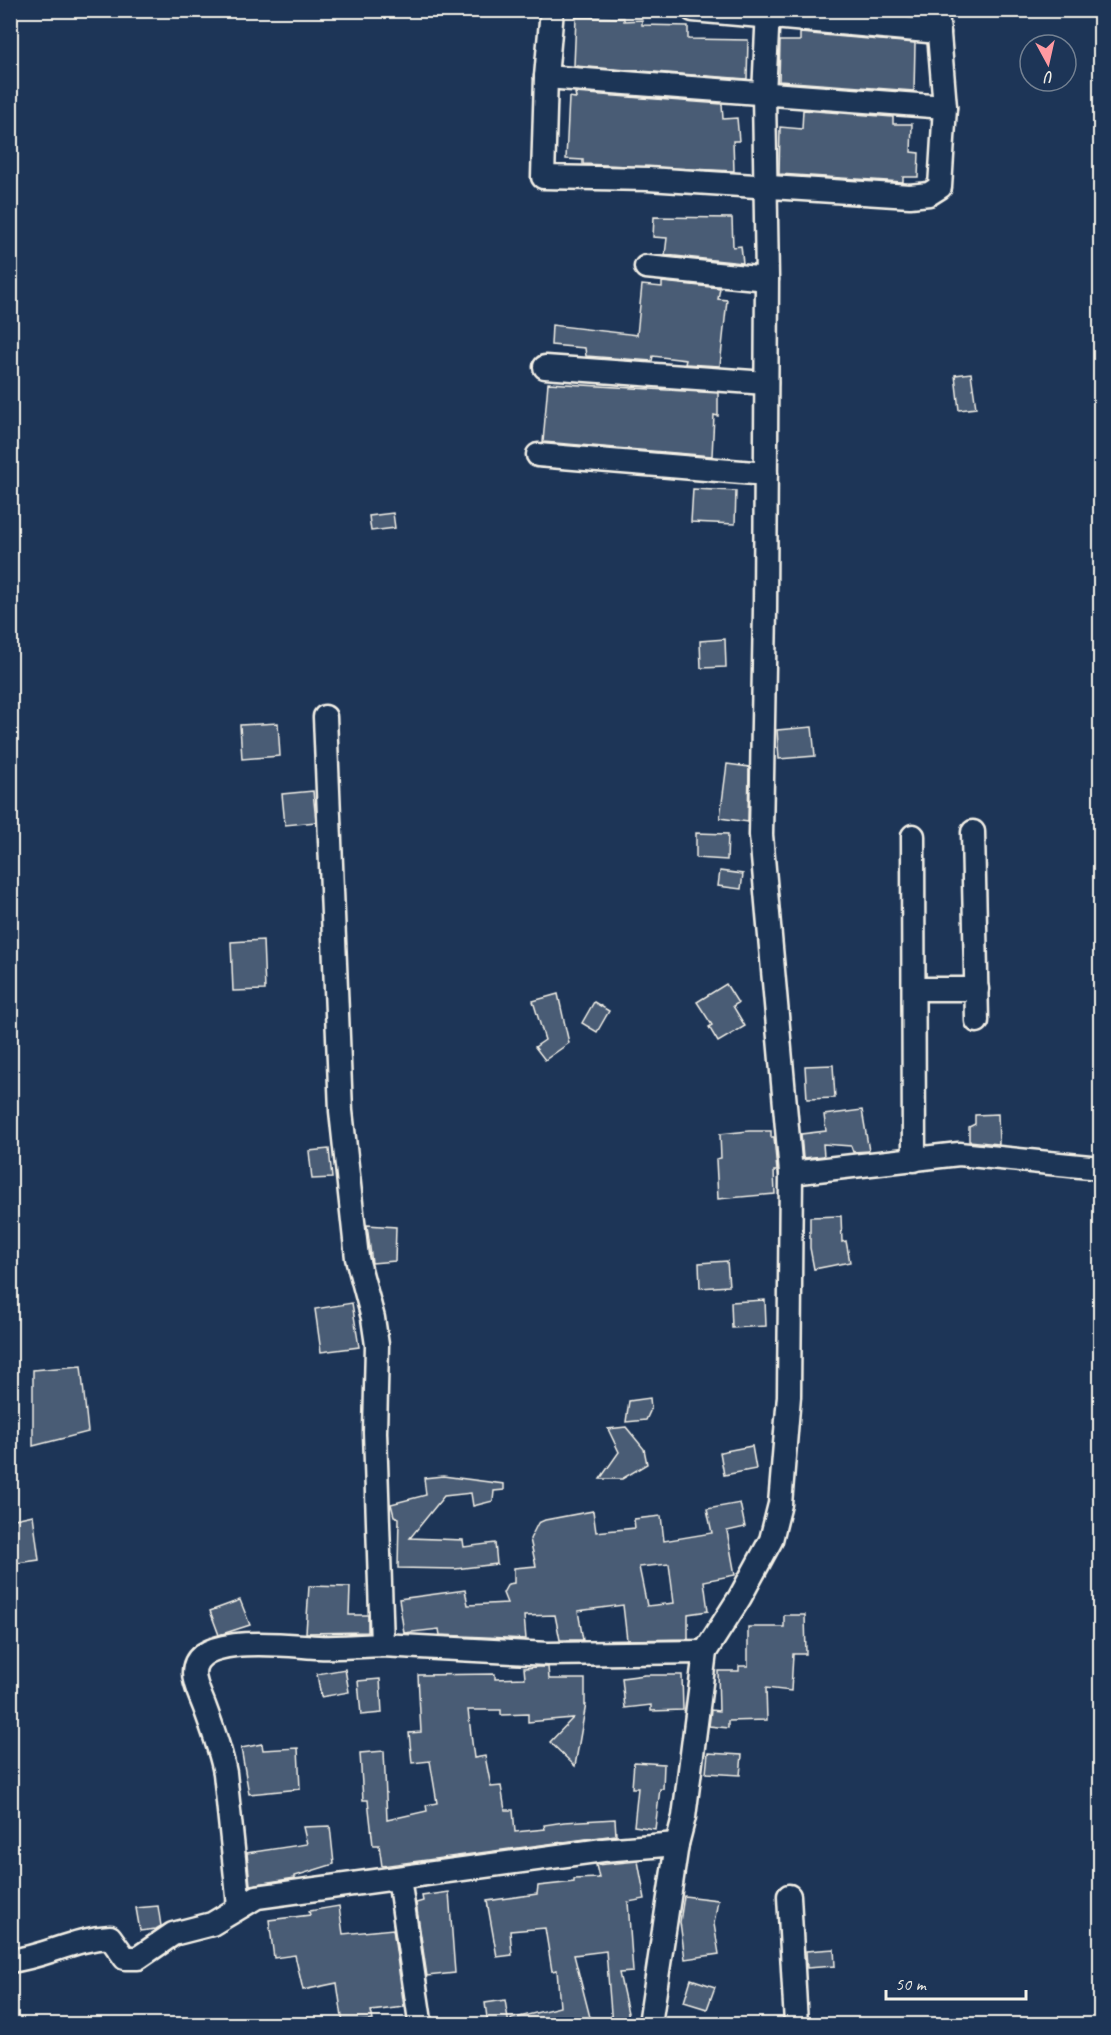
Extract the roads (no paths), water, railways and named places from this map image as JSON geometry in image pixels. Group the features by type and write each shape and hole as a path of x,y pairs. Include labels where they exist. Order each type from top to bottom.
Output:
{"street":[{"path":"552,10 546,77 543,177 648,179 910,196 929,194 940,188 945,107 938,21 693,10"},
{"path":"650,2025 677,1844 684,1817 705,1652 741,1597 771,1540 780,1504 789,1396 791,1173 761,835 767,279 764,94 767,14"},
{"path":"546,77 945,107"},
{"path":"646,267 767,279"},
{"path":"545,367 766,383"},
{"path":"538,456 766,474"},
{"path":"325,717 342,1122 357,1258 373,1318 376,1345 375,1432 382,1645"},
{"path":"973,832 977,1021"},
{"path":"914,836 914,1160"},
{"path":"914,989 976,989"},
{"path":"791,1173 959,1154 1101,1168"},
{"path":"236,1908 222,1755 194,1673 197,1660 206,1652 224,1646 261,1644 320,1647 382,1645 548,1654 705,1652"},
{"path":"10,1961 40,1956 75,1941 110,1937 125,1958 138,1958 173,1934 212,1924 257,1897 581,1853 677,1844"},
{"path":"399,1878 420,2021"},
{"path":"789,1896 796,2025"}]}
